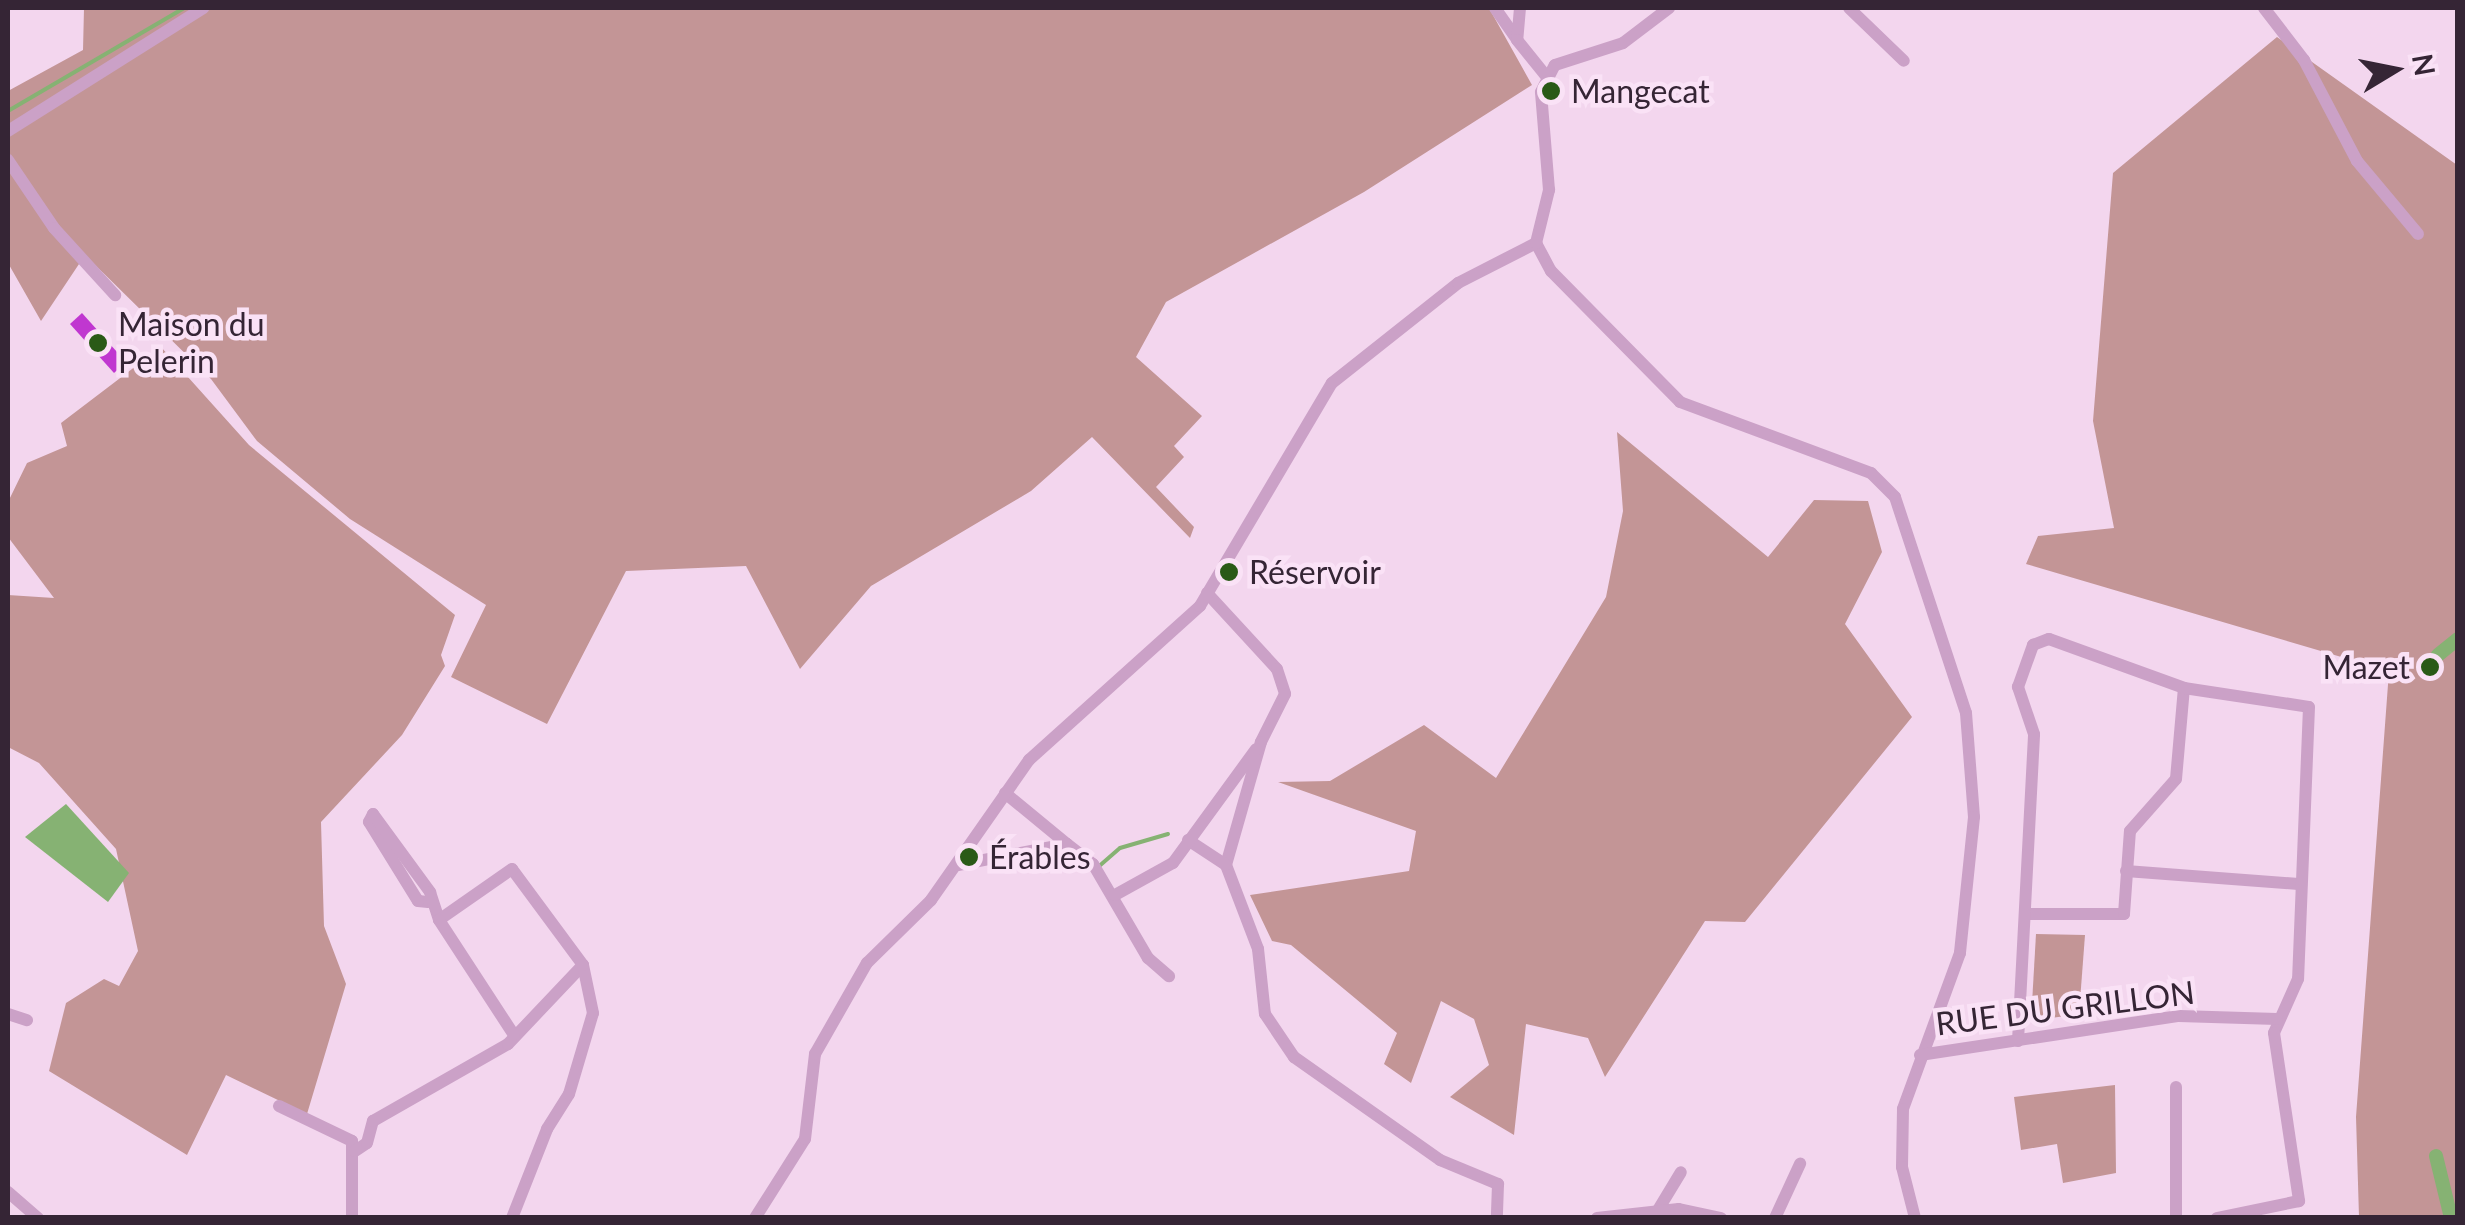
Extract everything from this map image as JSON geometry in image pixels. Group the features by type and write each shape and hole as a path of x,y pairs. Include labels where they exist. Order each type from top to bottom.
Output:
{"street":[{"path":"8,131 204,8"},
{"path":"1495,8 1546,76 1549,190 1536,243 1551,271 1680,402 1871,473 1895,497 1966,713 1974,817 1960,953 1920,1054 1900,1135 1915,1218"},
{"path":"1517,40 1520,8"},
{"path":"1546,76 1567,56 1623,43 1668,8"},
{"path":"1849,8 1904,61"},
{"path":"2264,8 2304,60 2357,161 2418,234"},
{"path":"8,160 54,228 115,295"},
{"path":"756,1218 805,1139 815,1054 868,964 958,865 1029,760 1207,593 1332,383 1458,282 1536,243"},
{"path":"1115,894 1173,863 1261,742 1285,694 1277,669 1207,593"},
{"path":"2018,1041 2034,734 2018,686 2033,645 2049,639 2184,688 2309,707 2298,979 2276,1019 2299,1201 2217,1218"},
{"path":"2026,914 2124,914 2130,831 2176,779 2184,688"},
{"path":"1226,865 1261,742"},
{"path":"1005,793 1067,844 1115,894 1131,934 1169,976"},
{"path":"428,902 418,901 368,822 374,814 430,892 428,902 514,1035"},
{"path":"1188,840 1226,865 1258,949 1265,1014 1294,1057 1440,1160 1498,1184 1497,1218"},
{"path":"958,865 1067,844"},
{"path":"439,920 512,870 583,965 593,994 591,1031 512,1218"},
{"path":"2126,871 2299,884"},
{"path":"355,1151 366,1143 373,1121 474,1068 514,1035 583,965"},
{"path":"8,1014 27,1020"},
{"name":"RUE DU GRILLON","path":"1920,1054 2180,1016 2276,1019"},
{"path":"2176,1087 2176,1218"},
{"path":"279,1106 352,1141 352,1218"},
{"path":"1776,1218 1800,1164"},
{"path":"1658,1210 1681,1172"},
{"path":"8,1192 38,1218"},
{"path":"1597,1218 1658,1210 1720,1218"}],"shaded area":[{"path":"84,8 1489,8 1532,85 1364,192 1166,302 1136,357 1202,416 1174,446 1184,457 1156,487 1194,527 1190,538 1092,437 1031,491 871,586 800,669 746,566 626,571 547,724 451,677 486,605 350,519 257,441 211,379 85,255 41,321 8,263 8,91 83,50"},
{"path":"2277,37 2457,165 2457,1217 2359,1217 2356,1117 2389,671 2026,564 2038,536 2114,528 2093,421 2113,173"},
{"path":"161,347 249,445 455,615 441,655 445,666 402,735 321,822 324,926 346,984 307,1114 226,1075 187,1155 49,1071 66,1003 104,979 119,986 138,951 116,849 39,763 8,747 8,595 54,598 8,537 8,502 27,463 67,446 61,423"},
{"path":"1617,432 1768,557 1814,500 1868,501 1882,552 1845,624 1912,717 1745,922 1705,921 1605,1077 1588,1038 1526,1024 1514,1135 1450,1097 1489,1065 1474,1019 1441,1001 1411,1083 1384,1064 1397,1033 1291,945 1272,941 1250,895 1409,871 1416,831 1278,782 1330,781 1424,725 1496,778 1606,597 1623,511"},
{"path":"66,804 129,873 108,902 25,837"},
{"path":"2036,934 2085,935 2079,1014 2031,1021"},
{"path":"2115,1085 2116,1173 2063,1183 2057,1144 2021,1150 2014,1097"}],"building":[{"name":"Maison du Pelerin","path":"82,313 126,362 114,373 70,324"}],"waterway":[{"path":"8,111 184,8"},
{"path":"2438,655 2458,639"},
{"path":"1097,868 1120,848 1168,834"},
{"path":"2436,1156 2451,1218"}],"place":[{"name":"Mangecat","path":"1551,91"},
{"name":"Maison du Pelerin","path":"98,343"},
{"name":"Réservoir","path":"1229,572"},
{"name":"Mazet","path":"2430,667"},
{"name":"Érables","path":"969,857"}]}
